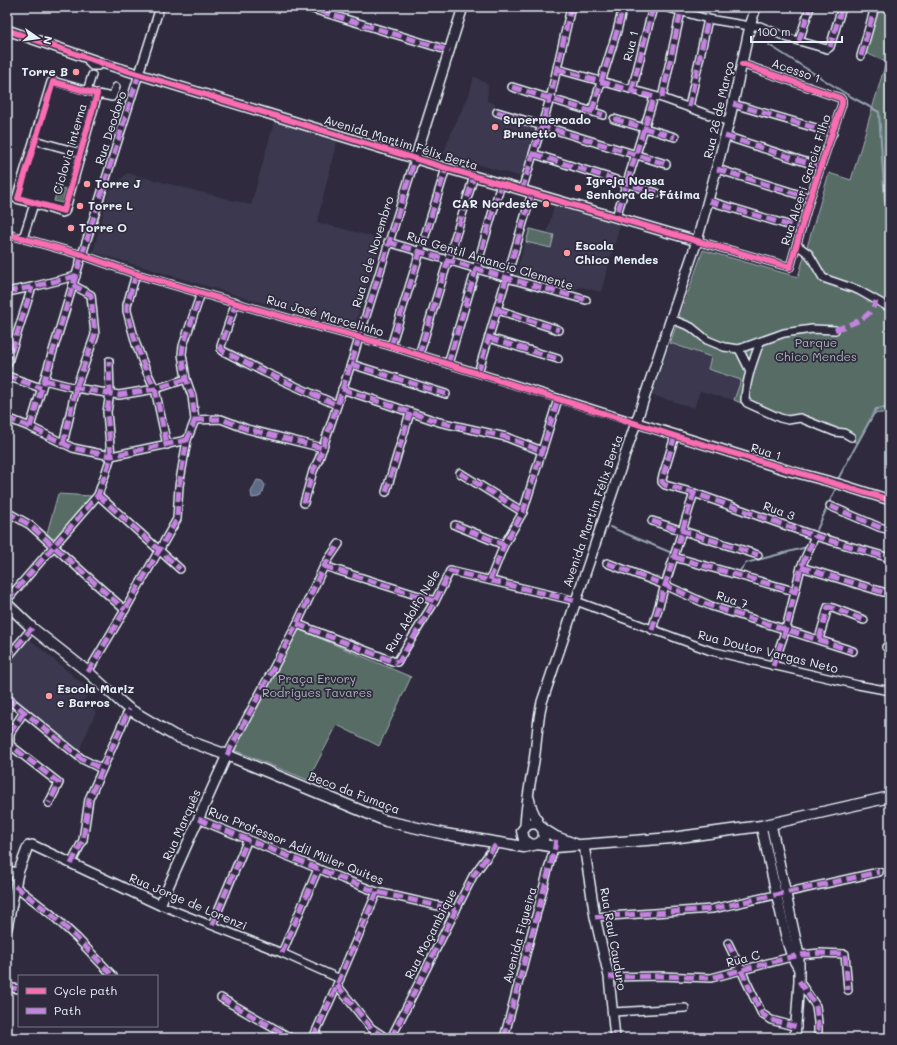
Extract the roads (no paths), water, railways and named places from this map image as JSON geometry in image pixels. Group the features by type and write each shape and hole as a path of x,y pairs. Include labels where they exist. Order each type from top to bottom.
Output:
{"main road":[{"name":"Beco da Fumaça","path":"7,604 32,628 88,672 129,709 175,736 227,755 386,821 498,843 524,847 535,844"},
{"path":"523,830 526,843 535,844 555,842 583,845 672,838 766,825 890,797"},
{"path":"498,843 516,838 531,823 541,827 555,842"},
{"path":"535,844 544,837 541,827"}],"street":[{"name":"Rua Deodoro","path":"30,427 160,7"},
{"path":"306,7 450,51"},
{"name":"Rua 6 de Novembro","path":"304,503 313,471 323,448 351,364 388,242 463,7"},
{"path":"522,190 550,99 571,7"},
{"path":"592,112 618,31 623,7"},
{"name":"Rua 1","path":"632,90 653,7"},
{"path":"665,7 708,19 750,26 760,26 788,38 826,49 830,47 842,7"},
{"name":"Rua 26 de Março","path":"697,241 709,201 729,122 750,26 756,7"},
{"path":"799,41 810,7"},
{"path":"861,56 875,7"},
{"path":"616,217 644,128 658,98 681,11"},
{"path":"689,107 708,19"},
{"name":"Avenida Martim Félix Berta","path":"7,30 93,68 139,74 415,159 790,267"},
{"name":"Acesso 1","path":"742,64 840,98 842,100"},
{"path":"86,90 93,68"},
{"path":"556,69 689,107 729,122"},
{"path":"98,94 64,213 16,199 52,81 112,97 116,87"},
{"path":"512,87 603,115"},
{"name":"Rua Alceri Garcia Filho","path":"790,267 810,198 833,133 842,100"},
{"path":"733,104 833,133"},
{"path":"497,112 666,164"},
{"path":"614,118 674,137"},
{"path":"725,136 821,167"},
{"path":"34,140 81,153"},
{"path":"534,154 657,193"},
{"path":"391,346 446,168"},
{"path":"717,169 810,198"},
{"path":"419,355 474,176"},
{"path":"448,364 501,184"},
{"path":"478,373 532,193"},
{"path":"709,201 801,229"},
{"path":"21,238 32,204"},
{"name":"Rua José Marcelinho","path":"7,234 136,274 290,319 391,346 636,423"},
{"name":"Avenida Martim Félix Berta","path":"523,830 527,792 534,760 537,726 542,702 697,241"},
{"name":"Rua Gentil Amancio Clemente","path":"388,242 586,300"},
{"path":"797,245 809,254 823,278 858,290 890,308"},
{"path":"136,274 126,305 127,311 136,344 155,389 167,445"},
{"path":"7,292 76,276"},
{"path":"63,444 76,388 95,332 91,295 73,285"},
{"path":"7,365 32,287"},
{"path":"88,672 126,610 177,519 179,486 187,440 195,420 192,396 186,379 182,354 183,346 201,292"},
{"path":"236,302 221,349 264,372 337,404"},
{"path":"498,310 559,330"},
{"path":"671,319 691,328 707,340 724,347 739,349 784,333 812,329 835,330"},
{"path":"489,338 558,359"},
{"path":"760,342 750,370 745,396 747,403 780,418 788,420 800,418 835,432 844,433 851,437"},
{"path":"739,349 750,370"},
{"path":"7,600 55,547 98,495 111,456 106,412 110,392 109,361"},
{"path":"351,364 446,394"},
{"path":"7,376 41,388"},
{"path":"44,380 76,388 119,394 155,389 186,379"},
{"path":"342,389 439,422 506,437 542,451"},
{"path":"490,580 504,545 523,512 558,399"},
{"path":"386,492 410,412"},
{"path":"7,418 30,427 73,448 111,456 187,440"},
{"path":"195,420 221,419 247,429 323,448"},
{"name":"Rua 1","path":"636,423 890,500"},
{"name":"Rua 3","path":"675,436 662,479 662,482 665,485 694,493 815,536 890,558"},
{"path":"460,473 523,512"},
{"path":"652,630 694,493"},
{"path":"98,495 180,569"},
{"path":"830,506 879,527 890,530"},
{"path":"7,512 30,525 126,610"},
{"path":"652,521 758,555"},
{"path":"455,525 504,545"},
{"path":"773,666 786,629 801,567 815,536"},
{"path":"227,755 297,624 324,566 339,544"},
{"path":"674,556 794,591"},
{"name":"Rua 7","path":"607,563 665,585 711,606 853,651"},
{"path":"324,566 435,601"},
{"path":"801,567 884,592"},
{"name":"Rua Adolfo Nele","path":"297,624 398,662 435,601 450,571 576,601"},
{"name":"Rua Doutor Vargas Neto","path":"576,601 711,652 858,685 890,690"},
{"path":"818,639 828,608 830,607 864,620"},
{"path":"7,658 32,628"},
{"path":"7,698 82,760 102,768"},
{"path":"71,864 83,840 89,799 129,709"},
{"path":"24,712 10,733 10,745 59,783 49,803"},
{"name":"Rua Marquês","path":"160,905 227,755"},
{"name":"Avenida Martim Félix Berta","path":"527,792 532,809 541,827"},
{"name":"Rua Professor Adil Müler Quites","path":"198,819 377,892 456,910"},
{"path":"766,825 799,969 797,1027 795,1038"},
{"path":"212,925 248,839"},
{"name":"Avenida Figueira","path":"504,1038 555,842"},
{"name":"Rua Moçambique","path":"391,1038 474,876 498,843"},
{"name":"Rua Raul Cauduro","path":"583,845 595,917 609,977 614,1037"},
{"name":"Rua Jorge de Lorenzi","path":"18,873 28,846 36,846 71,864 160,905 282,953 338,982 371,1028 386,1038"},
{"path":"282,953 318,869"},
{"path":"7,871 18,873 7,928"},
{"path":"595,917 712,909 879,872"},
{"path":"15,886 51,914 77,938 112,975"},
{"path":"312,1038 377,892"},
{"path":"728,943 762,1014 771,1020 797,1027"},
{"name":"Rua C","path":"609,977 660,976 711,978 796,956 821,953 845,954 848,990"},
{"path":"799,982 816,1006 818,1038"},
{"path":"7,987 18,989"},
{"path":"221,998 291,1038"},
{"path":"613,1012 685,1008"}],"water":[{"path":"257,480 262,481 265,485 263,492 259,497 252,498 251,492"}],"waterway":[{"path":"769,45 848,95 879,112 885,202 890,206"},
{"path":"838,479 876,409 890,407"},
{"path":"815,534 835,490"},
{"path":"610,527 672,553"},
{"path":"738,573 746,563 807,547"}],"place":[{"name":"Torre B","path":"76,72"},
{"name":"Supermercado Brunetto","path":"495,127"},
{"name":"Torre J","path":"87,184"},
{"name":"Igreja Nossa Senhora de Fátima","path":"578,188"},
{"name":"CAR Nordeste","path":"546,204"},
{"name":"Torre L","path":"80,206"},
{"name":"Torre O","path":"71,228"},
{"name":"Escola Chico Mendes","path":"567,253"},
{"name":"Escola Mariz e Barros","path":"49,696"}],"park label":[{"name":"Parque Chico Mendes","path":"816,350"},
{"name":"Praça Ervory Rodrigues Tavares","path":"317,686"}]}
